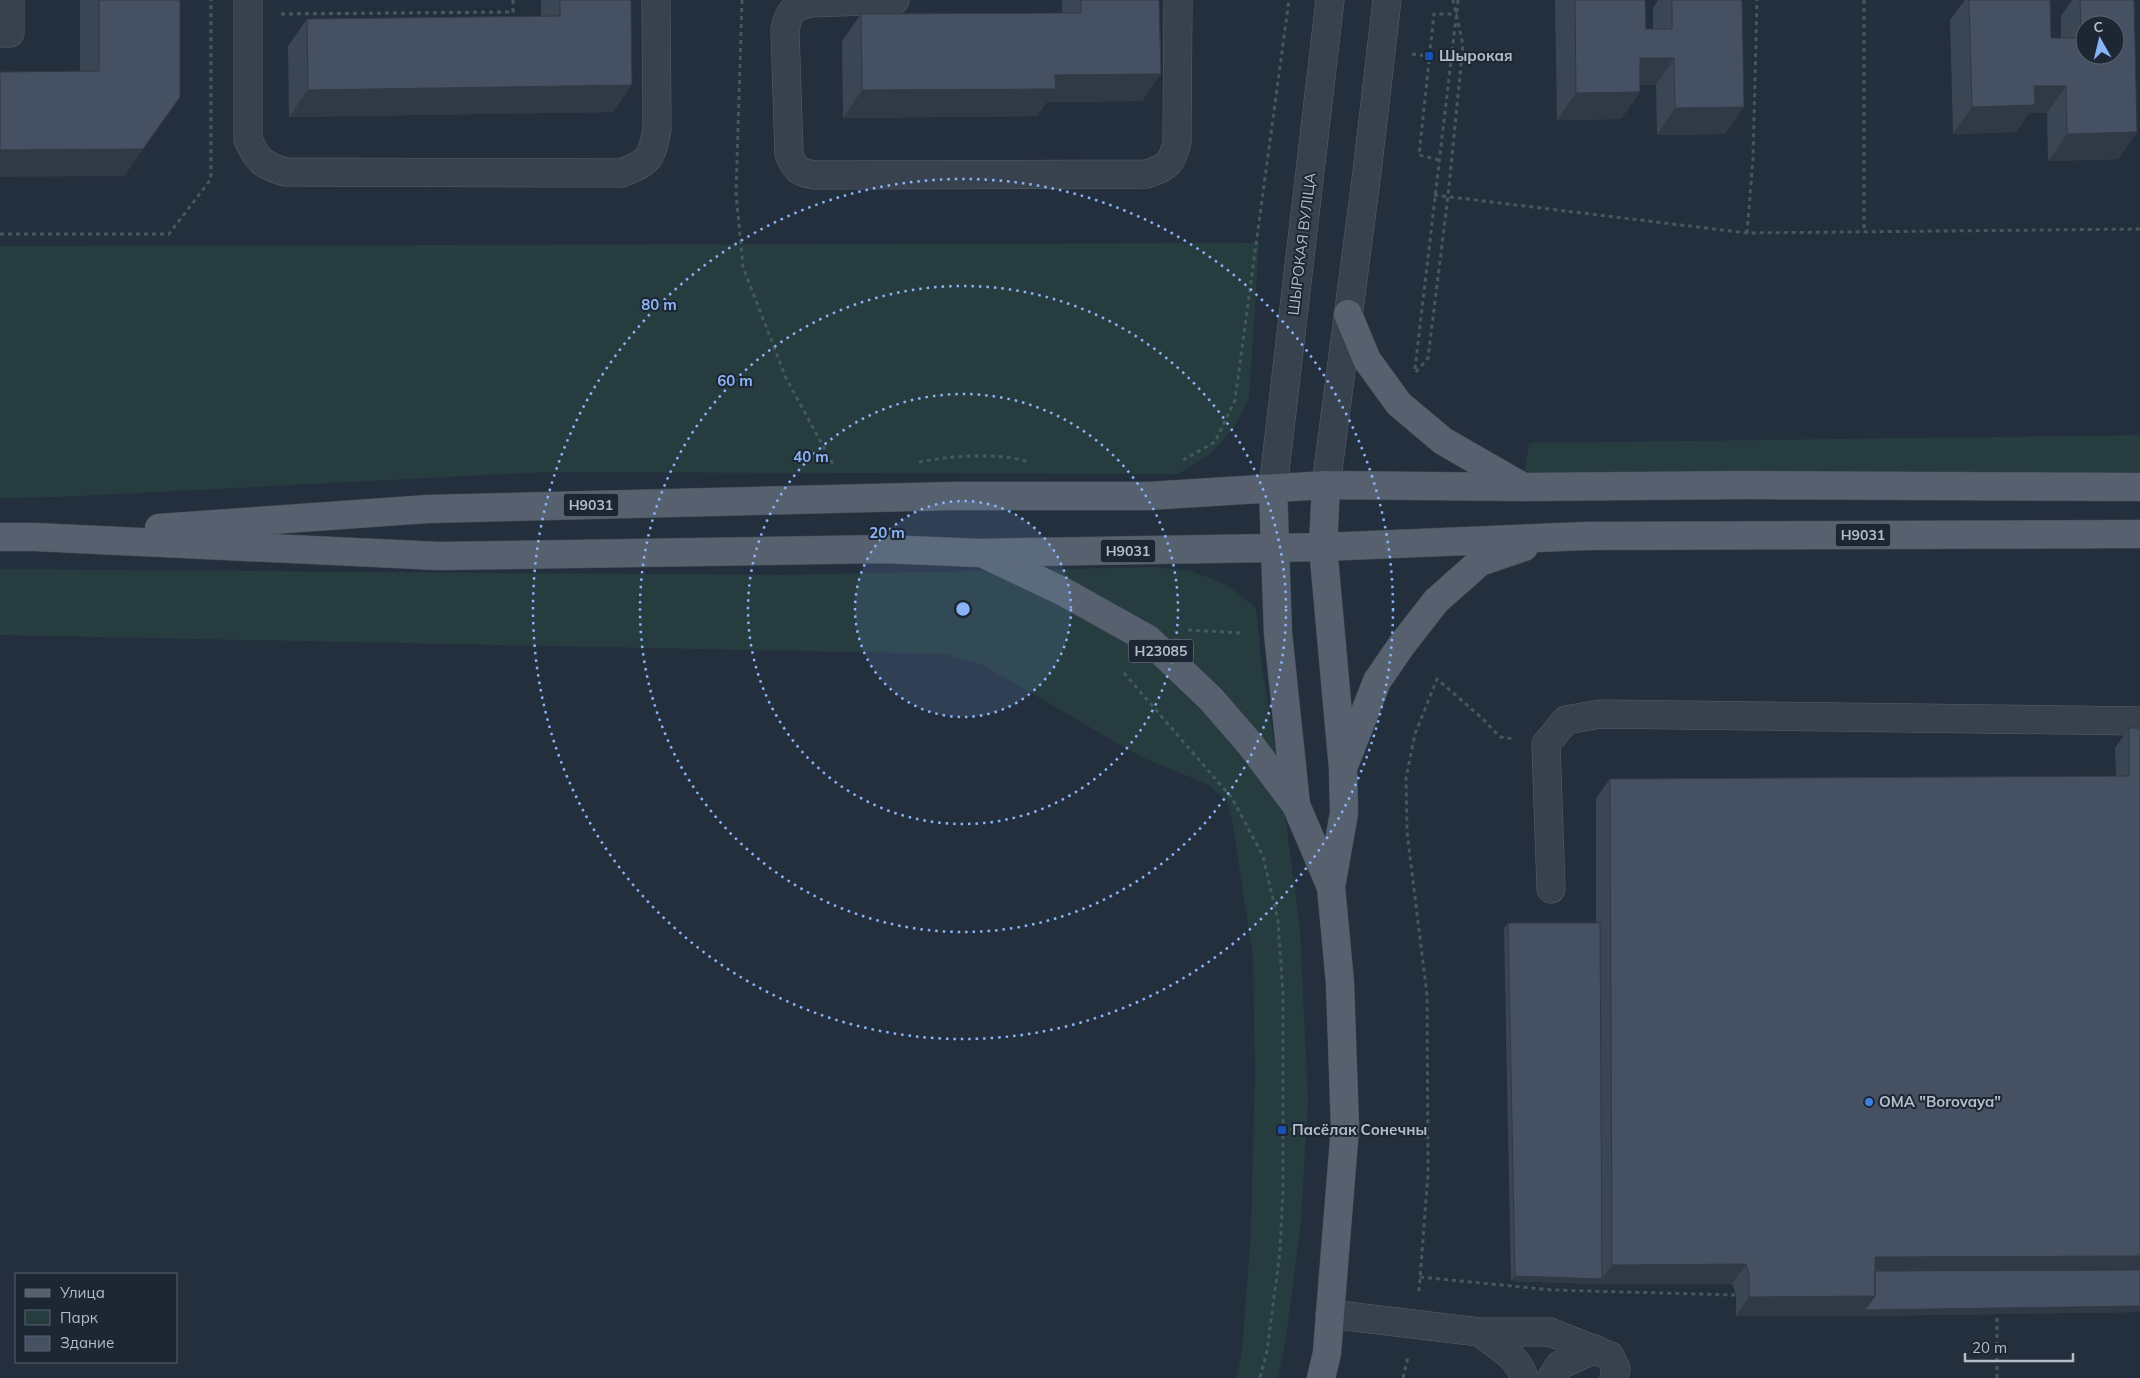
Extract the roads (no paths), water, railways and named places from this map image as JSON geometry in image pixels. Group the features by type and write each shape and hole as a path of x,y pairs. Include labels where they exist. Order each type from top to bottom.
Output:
{"main road":[{"path":"1348,314 1366,360 1399,404 1443,441 1523,487"},
{"name":"Н9031","path":"35,537 428,509 941,496 1148,496 1326,485 1523,487 1744,485 2140,486"},
{"path":"1323,547 1326,485"},
{"path":"1273,488 1275,548"},
{"name":"Н9031","path":"0,537 35,537 439,556 884,549 980,552 1275,548 1586,536 2140,534"},
{"name":"Н23085","path":"1343,769 1377,681 1401,646 1436,602 1480,562 1523,548 1586,536"},
{"name":"Н23085","path":"1321,1378 1330,1314 1346,1128 1340,983 1331,887 1344,813 1343,769 1323,547"},
{"name":"Н23085","path":"1275,548 1278,633 1296,805"},
{"name":"Н23085","path":"980,552 1064,592 1148,639 1211,699 1250,744 1296,805 1331,887"}],"street":[{"path":"0,33 10,33 10,0"},
{"path":"248,7 248,140 257,158 267,166 285,172 621,173 642,165 654,149 657,129 656,0"},
{"path":"895,0 810,3 797,7 788,16 785,30 789,154 793,167 802,173 815,175 1147,174 1165,168 1174,157 1177,142 1178,0"},
{"name":"ШЫРОКАЯ ВУЛІЦА","path":"1273,488 1330,0"},
{"path":"1326,485 1387,0"},
{"path":"1551,889 1546,744 1566,720 1600,714 2140,721"},
{"path":"1330,1314 1479,1332 1550,1332 1610,1356 1616,1369 1614,1378"},
{"path":"1479,1332 1508,1353 1522,1371 1524,1378"},
{"path":"1552,1378 1560,1365 1595,1349"}],"place":[{"name":"Шырокая","path":"1429,56"},
{"name":"ОМА \"Borovaya\"","path":"1869,1102"},
{"name":"Пасёлак Сонечны","path":"1282,1130"}]}
